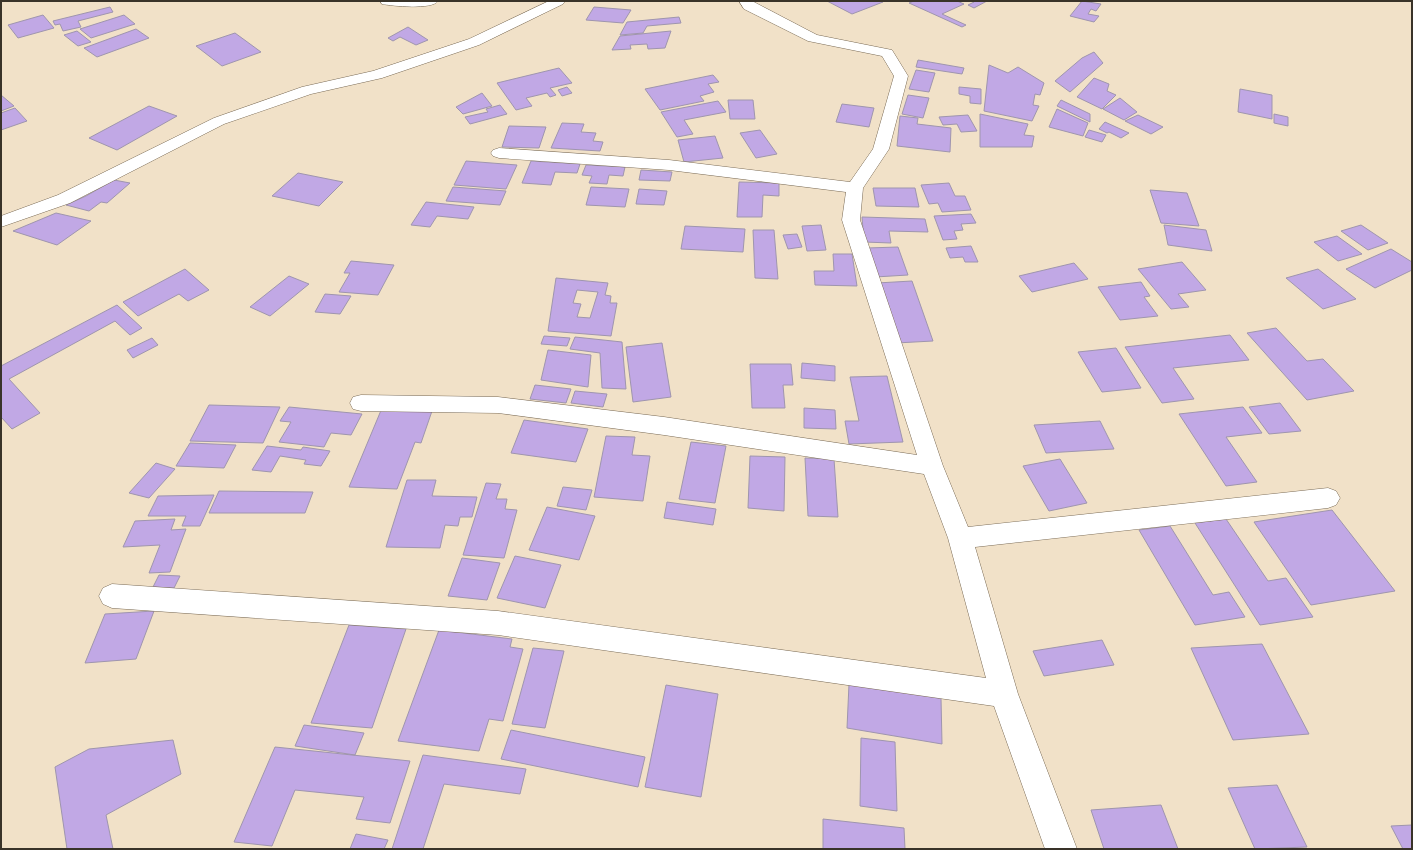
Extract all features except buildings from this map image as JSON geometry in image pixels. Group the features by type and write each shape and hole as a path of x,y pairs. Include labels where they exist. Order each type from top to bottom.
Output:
{"street":[{"path":"386,1 396,3 432,1"},
{"path":"1,222 64,199 219,121 307,90 377,75 474,42 559,1"},
{"path":"745,1 749,6 813,38 887,53 901,76 880,149 855,188 851,220 932,466 960,538 1004,694 1061,849"},
{"path":"499,153 669,164 855,188"},
{"path":"361,403 498,405 664,426 932,466"},
{"path":"960,538 1328,498"},
{"path":"112,596 498,623 1004,694"}]}
